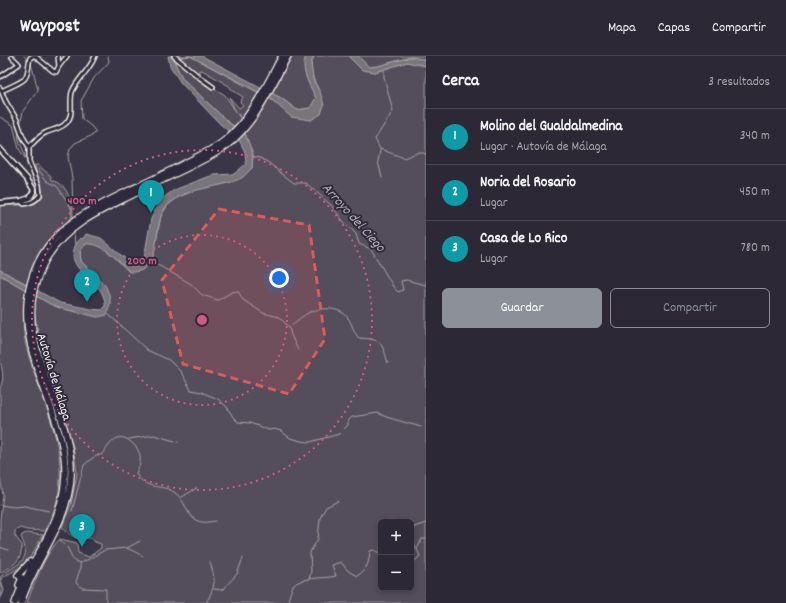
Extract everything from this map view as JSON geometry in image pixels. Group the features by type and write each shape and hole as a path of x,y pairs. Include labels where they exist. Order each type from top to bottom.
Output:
{"highway":[{"name":"Autovía de Málaga","path":"15,603 22,585 54,523 62,502 65,475 65,460 60,438 32,354 26,326 39,268 54,244 98,208 178,172 224,145 244,129 271,81 282,56"},
{"name":"Autovía de Málaga","path":"271,81 288,56"},
{"name":"Autovía de Málaga","path":"21,603 29,583 64,513 71,475 70,458 64,431 37,352 29,313"}],"street":[{"path":"58,56 59,66"},
{"path":"21,201 24,204 30,203 37,199 40,195 39,185 29,162 29,147 1,90 22,81 25,78 28,63 32,57 52,71 56,72 67,56"},
{"path":"29,147 45,133 65,124 69,119 72,111 72,94 76,84 93,62 95,56"},
{"path":"174,56 213,87"},
{"path":"0,78 19,64 12,57"},
{"path":"0,149 27,179 34,190 30,198 21,201 0,203"}],"highlighted area":[{"path":"219,209 309,225 325,339 289,394 183,364 162,280"}],"shaded area":[{"path":"168,56 190,56 179,57 175,64 183,79 229,123 245,133 253,154 252,168 238,180 187,193 169,204 163,211 160,220 153,257 149,264 142,270 130,272 104,249 92,244 86,244 80,251 81,261 105,285 110,297 107,315 98,317 60,308 50,304 0,275 0,270 60,303 101,310 105,306 103,296 98,288 77,267 74,259 74,249 80,238 83,239 86,234 101,238 128,261 137,263 144,258 151,219 159,201 174,190 213,175 234,174 246,164 245,152 239,140 220,124 181,83 170,66"},
{"path":"190,56 272,100 281,107 311,120 320,92 312,70 312,61 314,56 350,56 350,58 375,72 407,62 426,66 426,603 27,603 45,560 60,539 77,543 78,553 89,557 101,548 101,544 95,542 92,538 72,536 62,527 71,505 77,473 73,447 40,340 34,313 24,313 24,337 30,360 55,434 59,453 59,492 54,511 44,531 20,528 15,531 15,536 22,545 22,551 16,562 0,573 0,519 3,495 0,477 0,387 3,377 0,360 0,275 50,304 60,308 98,317 110,303 88,268 81,261 80,251 86,243 98,246 110,253 129,272 151,262 161,216 168,205 179,197 196,190 229,183 252,168 253,154 236,127 229,123 183,79 175,64 177,60 225,95 240,118 229,97 239,108 243,105 240,102 243,97 232,90 229,86 202,70 198,71 201,74 199,76 178,58"},
{"path":"190,56 202,56 281,98 297,110 310,108 316,98 306,78 304,67 306,56 314,56 311,63 313,80 320,92 324,105 321,114 311,120 291,117 272,100"},
{"path":"292,56 306,56 304,62 305,72 316,98 310,108 297,110 281,98 271,93"},
{"path":"350,56 358,56 369,67 411,57 426,60 426,66 407,62 375,72 362,70 350,58"},
{"path":"358,56 426,56 426,60 411,57 378,66 368,67"},
{"path":"35,165 38,165 51,176 52,180 58,182 66,190 70,201 72,219 30,275 27,284 0,270 0,205 27,205 38,201 42,196 42,190"},
{"path":"26,533 43,535 32,555 26,562 1,579 4,591 0,600 0,577 21,562 24,557 25,552 21,537"}],"waterway":[{"path":"24,56 28,60"},
{"path":"73,218 72,178 68,157 70,149 75,143 93,135 96,132 82,119 81,101 94,78 109,62 108,56"},
{"path":"20,126 23,111 38,90 30,62"},
{"path":"384,70 384,77 393,111 375,139 380,149 404,158 419,152 426,154"},
{"path":"0,117 13,125 19,149 25,158"},
{"path":"19,131 18,135 25,158"},
{"path":"380,150 378,162 382,177"},
{"name":"Arroyo del Ciego","path":"252,156 269,163 294,183 306,183 331,205 344,222 356,234 359,244 371,249 394,288 398,292 403,290 401,281 406,280 426,285"},
{"path":"38,169 47,181 57,186 72,209"},
{"path":"74,232 75,246"},
{"path":"151,261 191,284 202,295 218,300 232,292 238,291 243,300 263,313 279,317 289,327 298,350"},
{"path":"290,326 315,310 336,310 345,314 359,338 372,339 380,343 388,363"},
{"path":"107,313 147,350 169,360 181,372 191,390 201,392 218,399 227,407 238,422 250,423 269,430 274,429 281,431 290,438 310,442 339,434 348,425 348,421 352,417 378,413 386,417 421,427"},
{"path":"129,439 154,435 178,442"},
{"path":"72,511 84,465 94,457 103,454 114,440 122,438 131,442 139,452 140,464 136,474 141,480 150,485 169,489 174,492 181,499 189,514 197,521 216,521"},
{"path":"182,497 197,488"},
{"path":"309,579 311,572 310,552 318,539 320,518 326,507 338,501"},
{"path":"0,505 14,507 24,506 49,511"},
{"path":"414,561 420,556 413,539 414,527 426,523"},
{"path":"417,549 422,539 426,539"},
{"path":"60,540 68,548 73,560 80,563 76,583 82,588 106,589 106,603"},
{"path":"80,563 105,550 127,548 140,541"},
{"path":"0,547 8,550"},
{"path":"127,548 143,556"},
{"path":"287,603 292,587 297,583 307,579 336,576 332,565 341,562 348,571 357,576 367,566 370,551 374,550 378,552"},
{"path":"214,589 222,590 237,574 243,558"},
{"path":"206,603 212,592 214,583 210,562"}],"place":[{"name":"Molino del Gualdalmedina","path":"151,213"},
{"name":"Noria del Rosario","path":"87,302"},
{"name":"Casa de Lo Rico","path":"82,547"}]}
